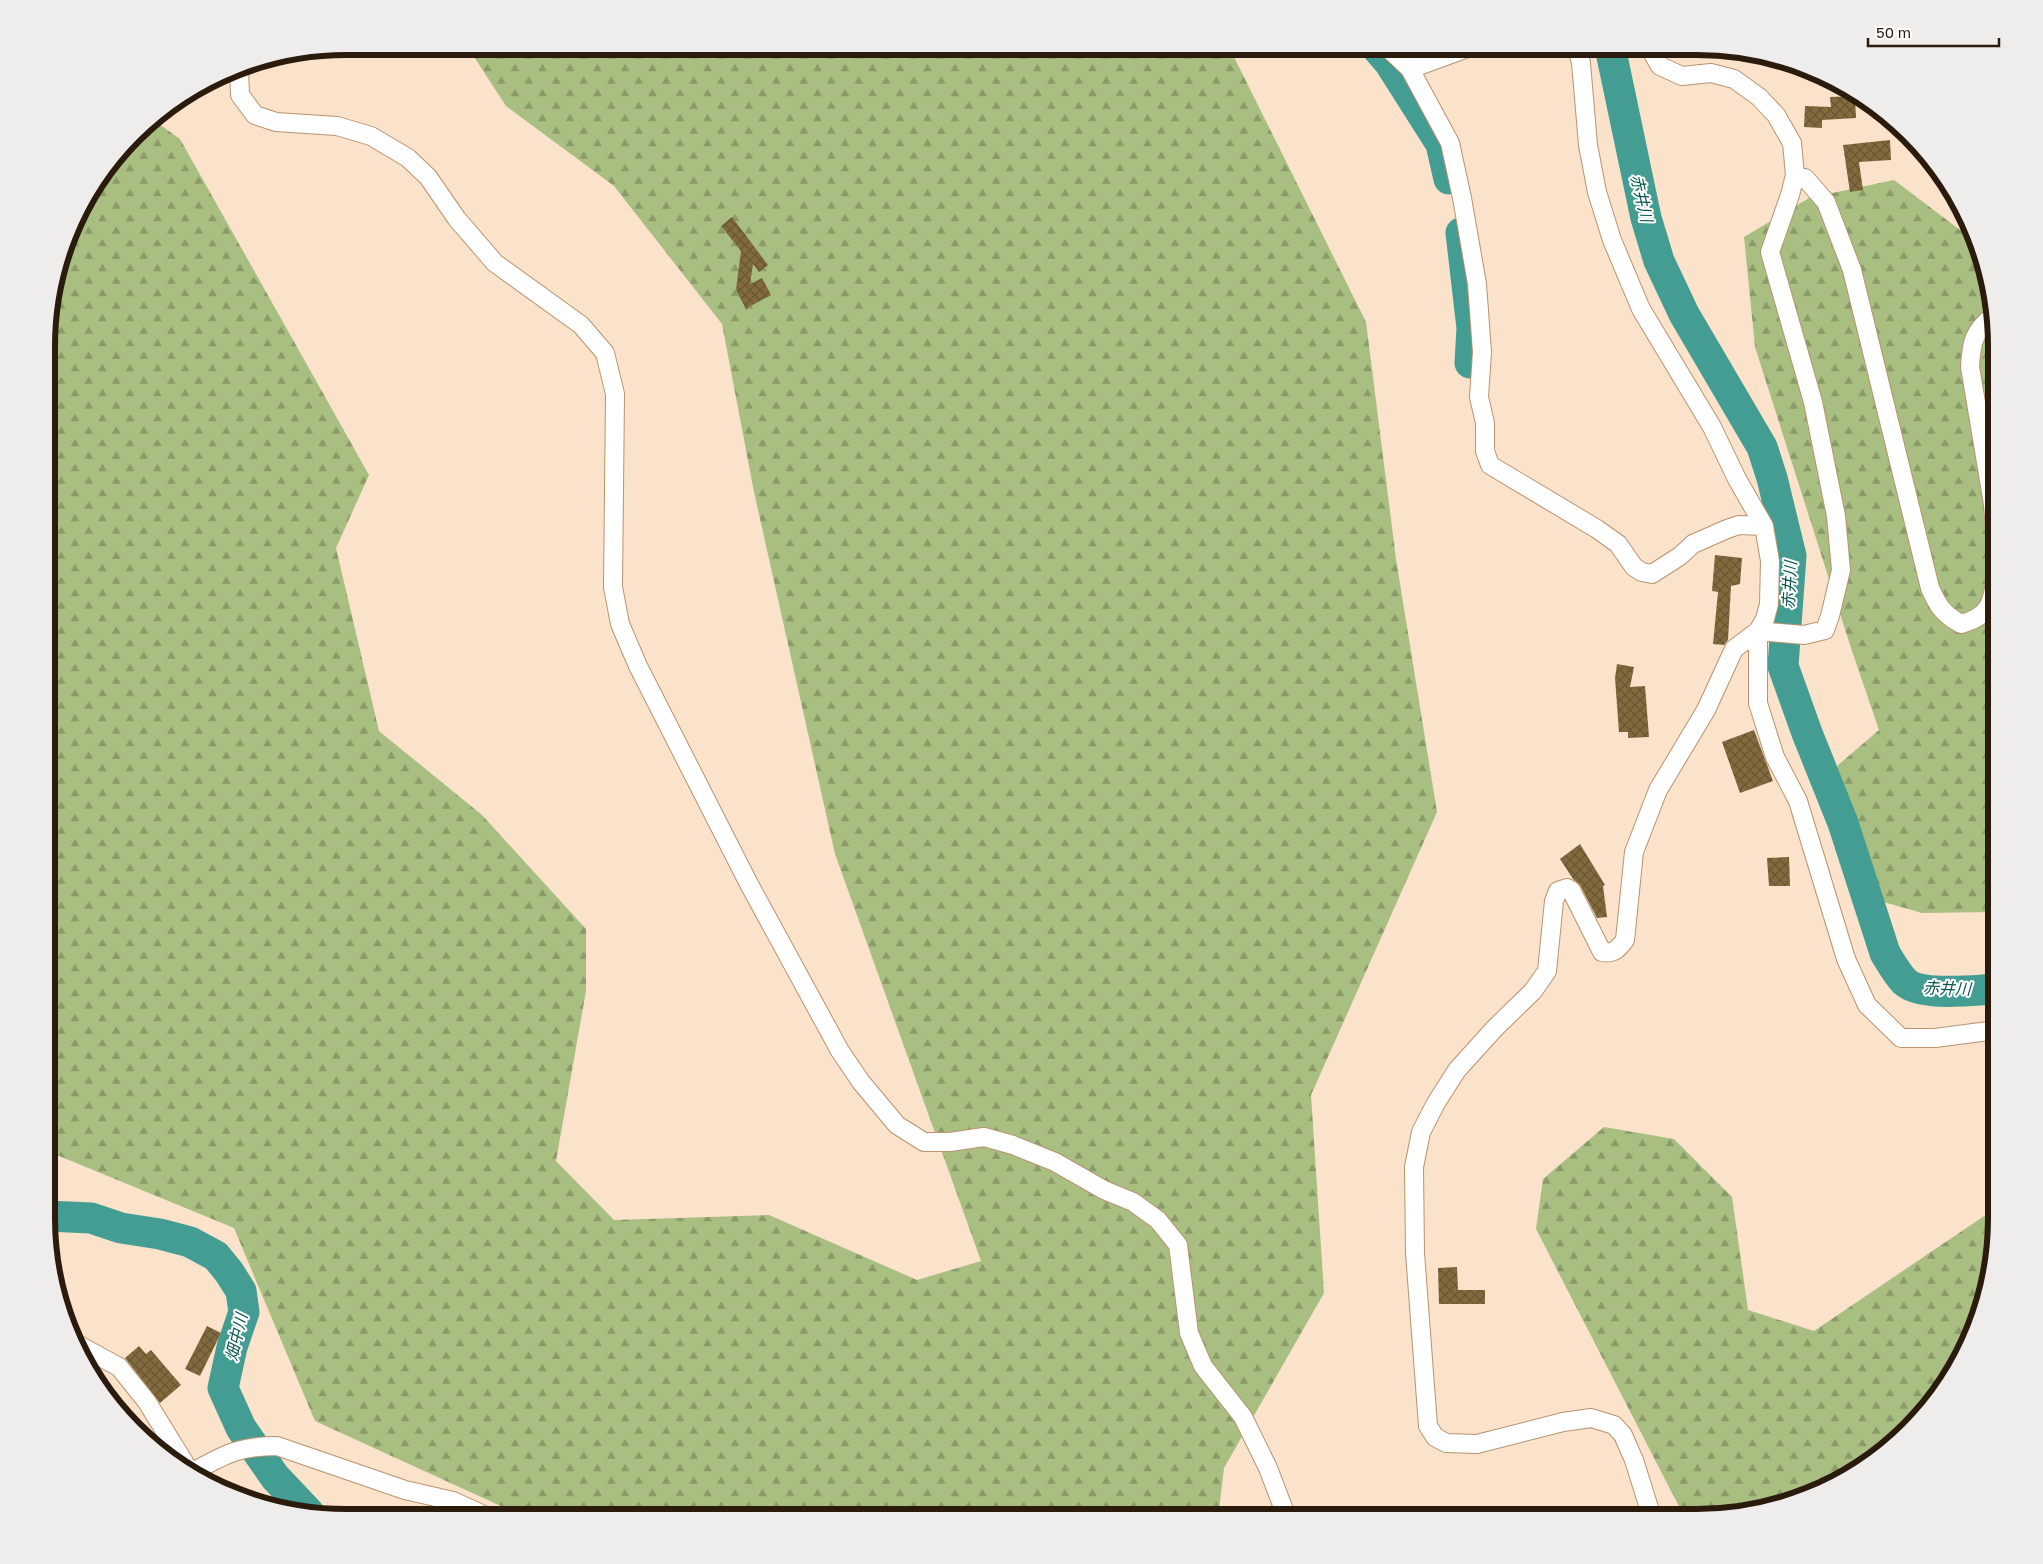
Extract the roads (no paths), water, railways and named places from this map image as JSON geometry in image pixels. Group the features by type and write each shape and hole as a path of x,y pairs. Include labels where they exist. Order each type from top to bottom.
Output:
{"street":[{"path":"1395,55 1410,69 1450,143 1477,284 1482,352 1478,397 1486,423 1484,452 1490,466 1597,529 1618,544 1634,567 1642,572 1652,574 1680,556 1693,544 1727,529 1739,525 1764,526"},
{"path":"1410,69 1448,55"},
{"path":"1579,55 1588,145 1597,192 1612,240 1641,309 1712,428 1737,479 1764,526 1770,561 1769,604 1765,619 1758,703 1775,758 1798,801 1846,959 1867,1005 1901,1038 1935,1038 1988,1031"},
{"path":"1650,1509 1634,1460 1623,1435 1614,1425 1591,1418 1564,1422 1478,1444 1446,1443 1435,1438 1428,1426 1426,1407 1415,1253 1414,1167 1421,1132 1436,1103 1457,1070 1495,1028 1533,991 1547,972 1554,901 1558,892 1566,888 1571,890 1602,952 1610,953 1618,950 1626,940 1634,852 1658,790 1706,710 1734,648 1764,632 1804,635 1824,630 1830,616 1841,570 1836,516 1813,402 1770,252 1795,175 1792,142 1776,114 1758,97 1734,79 1711,73 1682,76 1660,66 1654,55"},
{"path":"239,75 240,94 255,115 276,122 337,126 371,136 408,158 428,177 457,219 495,263 582,326 605,353 614,394 613,587 620,624 638,666 745,876 840,1051 861,1082 897,1125 924,1142 950,1142 984,1137 1013,1145 1055,1162 1104,1190 1133,1202 1158,1220 1178,1245 1189,1333 1203,1366 1243,1417 1268,1468 1284,1509"},
{"path":"1795,175 1805,178 1826,202 1852,270 1930,588 1939,606 1950,618 1961,624 1975,620 1988,611"},
{"path":"1987,322 1976,331 1970,354 1970,367 1988,474"},
{"path":"87,1351 118,1368 147,1402 182,1458"},
{"path":"199,1469 228,1452 258,1446 277,1446 405,1490 453,1502 469,1509"}],"waterway":[{"path":"1383,55 1441,144 1449,179"},
{"name":"赤井川","path":"1612,55 1646,218 1659,261 1684,314 1762,447 1772,478 1791,556 1783,666 1843,823 1885,953 1902,979 1913,987 1935,991 1988,989"},
{"path":"1461,233 1472,328 1470,363"},
{"name":"畑中川","path":"55,1216 91,1218 121,1228 160,1234 190,1242 216,1256 241,1291 244,1312 232,1347 223,1388 241,1428 275,1477 302,1506"}]}
